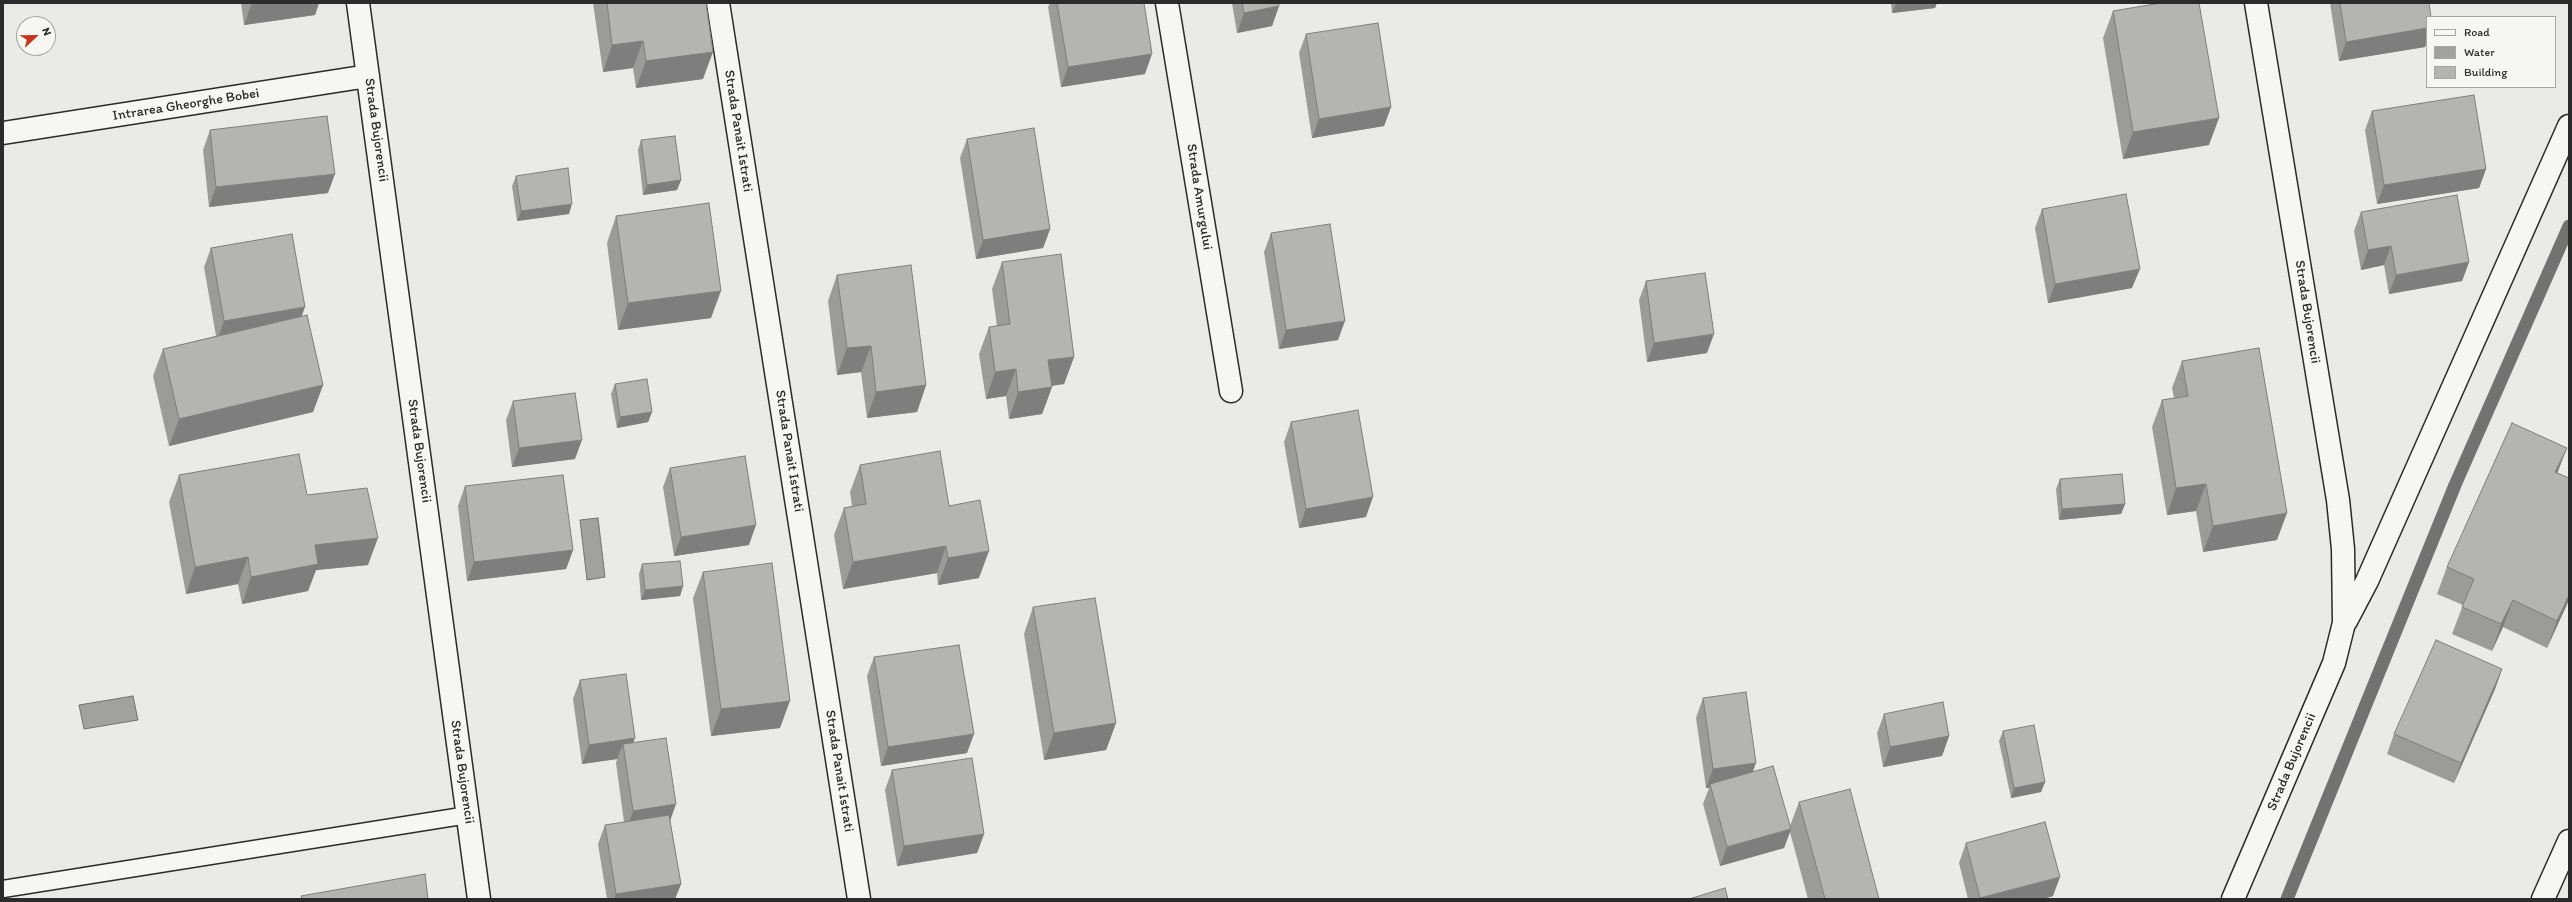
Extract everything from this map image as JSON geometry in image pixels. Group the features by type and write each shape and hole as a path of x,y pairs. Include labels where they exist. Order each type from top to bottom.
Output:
{"street":[{"name":"Strada Bujorencii","path":"358,3 479,899"},
{"name":"Strada Panait Istrati","path":"718,3 859,899"},
{"name":"Strada Amurgului","path":"1167,3 1231,391"},
{"name":"Strada Bujorencii","path":"2256,3 2338,500 2343,549 2344,623"},
{"name":"Intrarea Gheorghe Bobei","path":"3,133 368,76"},
{"name":"Strada Bujorencii","path":"2233,899 2334,663 2344,623 2367,581 2569,126"},
{"path":"2544,899 2569,841"}],"lane":[{"path":"3,890 468,815"}],"water":[{"path":"598,518 605,577 587,580 580,520"},
{"path":"133,696 138,720 84,729 79,705"}],"building":[{"path":"251,3 269,3 251,5"},
{"path":"607,3 706,3 713,52 646,61 643,41 612,45"},
{"path":"1057,3 1144,3 1152,54 1068,67"},
{"path":"1242,3 1279,3 1279,6 1244,13"},
{"path":"2161,3 2199,3 2219,118 2133,132 2113,11"},
{"path":"2340,3 2429,3 2431,16 2426,16 2426,28 2346,42"},
{"path":"1378,23 1391,107 1319,119 1306,34"},
{"path":"2474,95 2486,169 2384,185 2372,111"},
{"path":"327,116 335,174 216,187 210,130"},
{"path":"1034,128 1050,229 983,240 967,139"},
{"path":"675,136 681,180 647,185 641,140"},
{"path":"568,168 572,204 521,211 516,176"},
{"path":"2126,194 2140,269 2055,284 2042,209"},
{"path":"2457,195 2469,262 2396,275 2391,246 2368,250 2361,212"},
{"path":"709,203 721,291 628,303 616,216"},
{"path":"1330,224 1345,321 1286,330 1271,233"},
{"path":"292,234 305,307 224,321 211,248"},
{"path":"1061,254 1074,357 1048,360 1052,387 1018,392 1016,369 995,372 989,327 1010,324 1002,262"},
{"path":"911,265 926,385 876,392 871,346 847,348 837,275"},
{"path":"1705,273 1714,334 1654,343 1646,281"},
{"path":"307,315 323,385 179,419 163,349"},
{"path":"2259,348 2287,513 2213,526 2206,484 2176,488 2162,400 2188,396 2182,361"},
{"path":"647,379 652,412 620,417 615,384"},
{"path":"575,393 582,440 519,448 513,401"},
{"path":"1358,410 1373,497 1306,509 1291,422"},
{"path":"2512,423 2567,448 2555,472 2569,478 2569,595 2557,621 2513,600 2501,624 2462,607 2474,579 2447,567"},
{"path":"940,451 949,506 980,500 989,551 948,558 946,546 853,562 844,508 866,504 860,465"},
{"path":"299,454 307,495 367,488 378,538 315,545 318,564 251,577 248,557 195,567 179,475"},
{"path":"745,456 756,525 681,537 670,468"},
{"path":"2122,474 2125,504 2062,509 2060,479"},
{"path":"563,475 573,550 474,562 465,486"},
{"path":"680,561 683,586 645,590 642,564"},
{"path":"772,563 790,701 721,709 703,572"},
{"path":"1095,598 1116,723 1054,733 1033,607"},
{"path":"2436,640 2502,669 2461,763 2394,734"},
{"path":"959,645 974,734 888,747 874,657"},
{"path":"626,674 635,738 589,745 580,680"},
{"path":"1746,692 1756,763 1713,769 1703,698"},
{"path":"1943,702 1949,736 1890,747 1884,714"},
{"path":"2034,725 2045,782 2014,788 2003,731"},
{"path":"666,738 676,804 633,811 623,744"},
{"path":"972,758 984,834 904,846 892,770"},
{"path":"1773,766 1791,829 1727,847 1710,784"},
{"path":"1850,789 1879,899 1825,899 1799,802"},
{"path":"669,815 681,884 616,894 605,825"},
{"path":"2045,822 2060,877 1980,898 1966,843"},
{"path":"425,874 428,899 302,899 301,896"},
{"path":"1725,888 1728,899 1689,899"}],"waterway":[{"path":"2287,899 2455,485 2569,226"}]}
